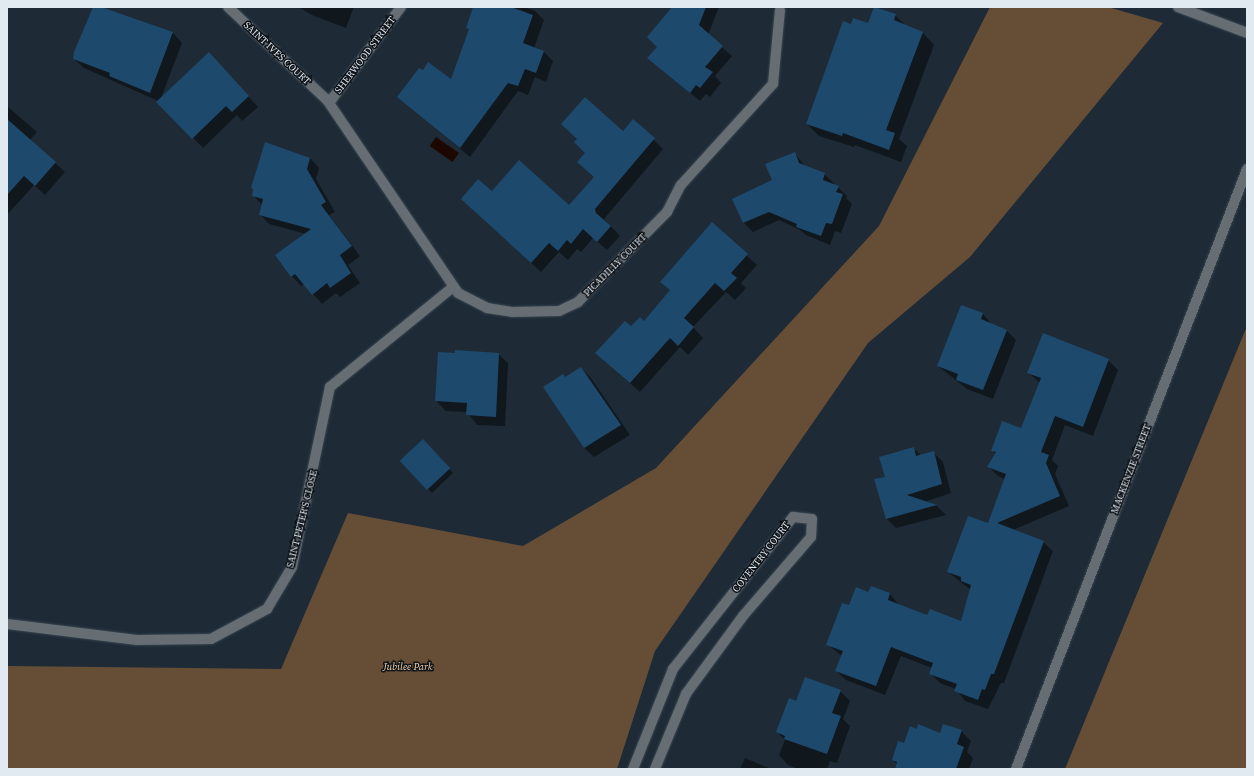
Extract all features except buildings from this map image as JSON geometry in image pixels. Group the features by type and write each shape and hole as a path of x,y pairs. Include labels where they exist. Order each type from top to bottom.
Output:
{"street":[{"name":"SAINT IVES COURT","path":"228,7 327,100"},
{"name":"SHERWOOD STREET","path":"327,100 332,99 401,7"},
{"path":"1178,7 1247,33"},
{"name":"PICADILLY COURT","path":"327,100 458,293 494,310 555,312 578,302 666,212 681,185 773,84 780,10"},
{"name":"MACKENZIE STREET","path":"1016,769 1247,169"},
{"name":"SAINT PETER'S CLOSE","path":"7,624 137,640 211,639 267,609 292,568 330,387 453,287"},
{"name":"COVENTRY COURT","path":"633,769 673,670 793,517 812,519 811,537 744,616 686,694 655,769"}],"green space":[{"name":"Jubilee Park","path":"990,7 1108,7 1163,23 970,257 868,343 655,651 617,769 7,769 7,666 281,669 348,513 523,546 656,468 879,226"},
{"path":"1247,326 1247,769 1065,769"}],"shaded area":[{"path":"436,137 459,153 453,162 430,146"}]}
